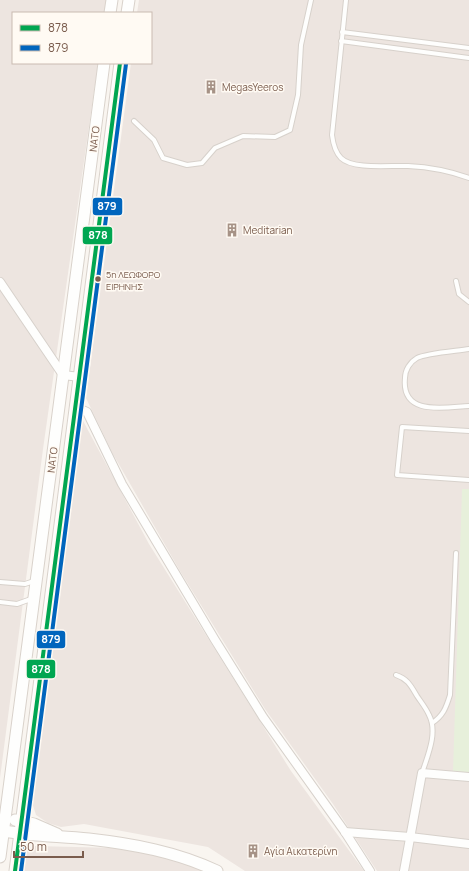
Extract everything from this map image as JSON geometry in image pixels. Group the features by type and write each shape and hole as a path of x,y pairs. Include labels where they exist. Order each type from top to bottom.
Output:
{"main road":[{"path":"110,12 112,0"},
{"path":"127,12 129,0"},
{"name":"ΝΑΤΟ","path":"0,857 3,818 11,776 104,64"},
{"name":"ΝΑΤΟ","path":"15,871 120,64"},
{"path":"0,795 11,776"},
{"path":"3,818 22,821 63,836"},
{"path":"2,830 20,834 63,836 119,843 170,853 217,871"}],"street":[{"path":"0,282 63,375 80,377"},
{"path":"76,406 87,412 122,484 219,646 268,723 345,832 370,871"},
{"path":"404,871 422,773 469,777"},
{"path":"345,832 410,837 469,844"}],"lane":[{"path":"134,121 154,140 163,158 187,165 202,162 215,148 243,136 275,137 290,130 298,95 302,45 311,0"},
{"path":"346,0 332,136 333,144 342,159 359,166 409,166 456,173 469,178"},
{"path":"342,32 469,48"},
{"path":"341,41 469,58"},
{"path":"456,281 459,294 469,302"},
{"path":"469,349 418,357 410,365 404,381 410,397 423,408 469,406"},
{"path":"469,431 402,427 397,475 469,480"},
{"path":"432,723 444,712 450,695 456,553"},
{"path":"0,582 25,584 36,580"},
{"path":"0,602 17,604 30,601 34,596"},
{"path":"396,675 409,682 429,715 432,723 432,737 422,773"}],"shaded area":[{"path":"0,0 107,0 105,12 12,12 12,64 98,64 43,449 0,778"},
{"path":"139,0 469,0 469,871 377,871 333,804 265,709 180,571 113,454 86,398 131,64 152,64 152,12 137,12"},
{"path":"82,419 149,544 291,771 364,871 245,871 208,847 84,824 61,827 48,823 36,815 32,802"},
{"path":"35,846 117,848 165,855 203,871 24,871 27,849"}],"green space":[{"path":"462,489 469,489 469,773 453,771"}],"transit line":[{"name":"878","path":"15,871 120,64"},
{"name":"879","path":"21,871 126,64"}],"place":[{"name":"MegasYeeros","path":"211,87"},
{"name":"Meditarian","path":"232,230"},
{"name":"5η ΛΕΩΦΟΡΟ ΕΙΡΗΝΗΣ","path":"98,279"},
{"name":"Αγία Αικατερίνη","path":"253,851"}]}
